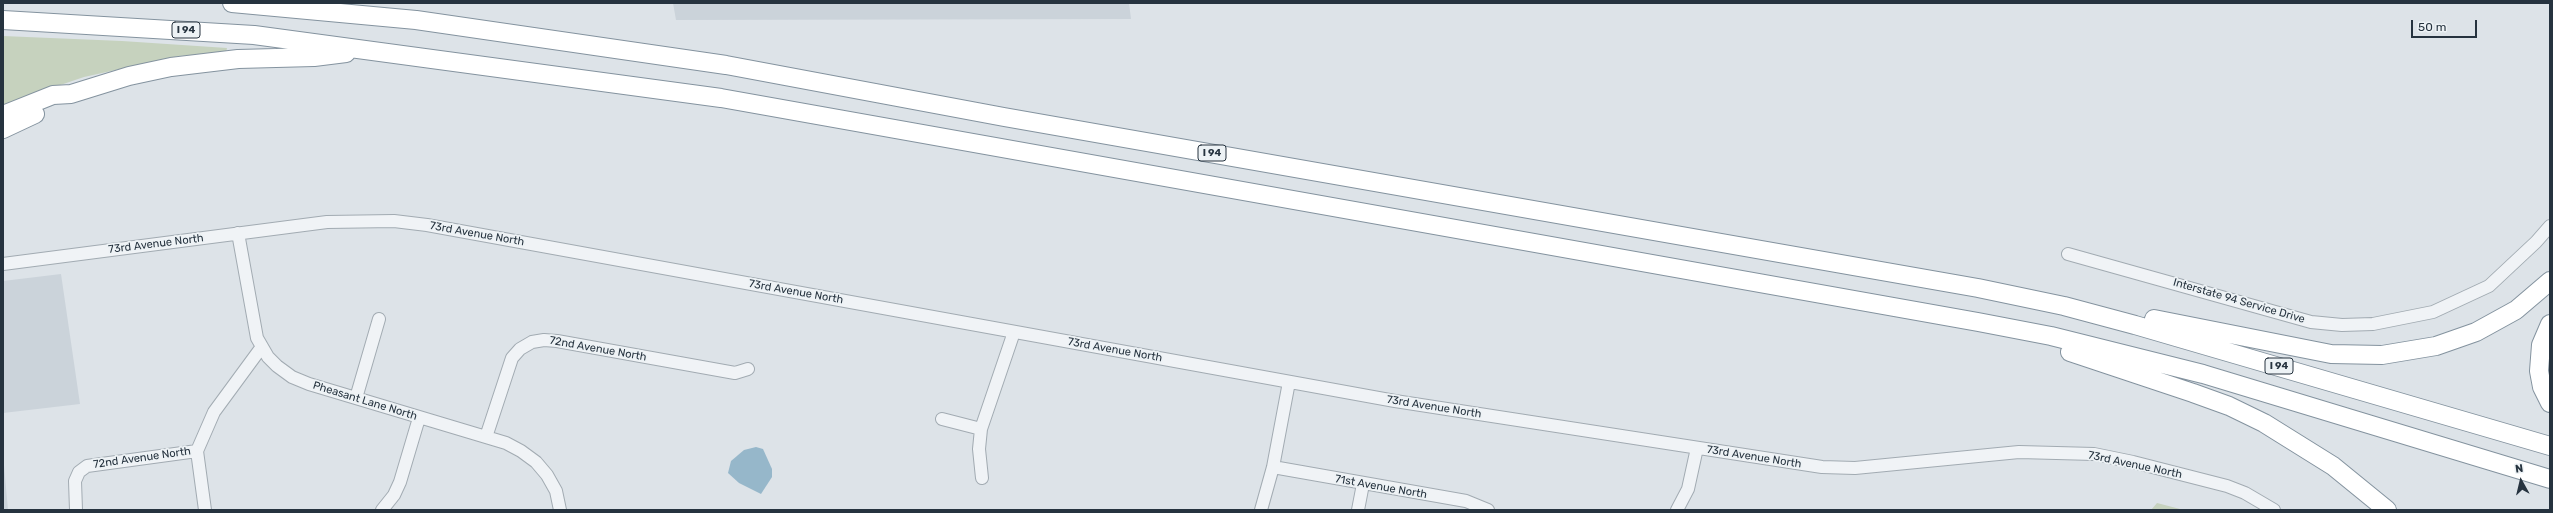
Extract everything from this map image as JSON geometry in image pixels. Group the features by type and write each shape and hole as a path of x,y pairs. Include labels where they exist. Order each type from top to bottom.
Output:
{"highway":[{"name":"I 94","path":"232,3 416,20 726,65 1004,117 2007,294 2143,327 2550,446"},
{"path":"317,3 416,20"},
{"name":"I 94","path":"3,20 254,35 368,49 721,98 1930,314 2051,336 2203,374 2550,479"},
{"path":"3,114 53,95 72,94 129,76 171,67 238,59 314,58 368,49"},
{"path":"3,129 63,103 72,94"},
{"path":"2007,294 2079,305 2331,354 2367,356 2399,353 2436,346 2466,336 2506,317 2550,281"},
{"path":"1930,314 2094,359 2229,406 2264,423 2310,450 2345,475 2388,510"},
{"path":"2550,324 2541,345 2539,371 2542,387 2550,403"}],"street":[{"name":"73rd Avenue North","path":"3,264 326,222 361,220 427,225 1289,382 1482,415 1696,448 1840,468 2019,452 2058,451 2094,454 2133,462 2227,486 2245,493 2274,510"},
{"name":"Interstate 94 Service Drive","path":"2068,254 2312,322 2342,325 2373,324 2433,312 2489,286 2536,242 2550,226"},
{"name":"Pheasant Lane North","path":"238,233 252,321 262,348 268,357 292,377 419,418 486,437 521,451 536,462 556,491 560,510"},
{"path":"356,398 379,319"},
{"path":"982,478 979,450 981,429 1014,332"},
{"name":"72nd Avenue North","path":"486,437 512,358 520,349 532,342 544,340 557,341 735,373 748,369"},
{"path":"205,510 197,451 214,412 262,348"},
{"path":"1261,510 1273,468 1289,382"},
{"path":"382,510 394,495 400,482 419,418"},
{"path":"942,419 981,429"},
{"path":"1678,510 1688,489 1696,448"},
{"name":"72nd Avenue North","path":"76,510 75,481 80,472 87,466 197,451"},
{"name":"71st Avenue North","path":"1273,468 1466,501 1488,510"},
{"path":"1358,510 1363,484"}],"shaded area":[{"path":"673,3 1129,3 1131,19 676,20"},
{"path":"61,274 80,404 3,413 3,281"},
{"path":"3,454 8,510 3,510"}],"green space":[{"path":"3,36 122,41 227,48 226,53 179,56 84,77 19,99 3,107"},
{"path":"2157,503 2180,509 2180,510 2151,510"}],"water":[{"path":"756,447 763,449 772,469 772,477 761,494 739,483 728,473 731,461 744,450"}]}
